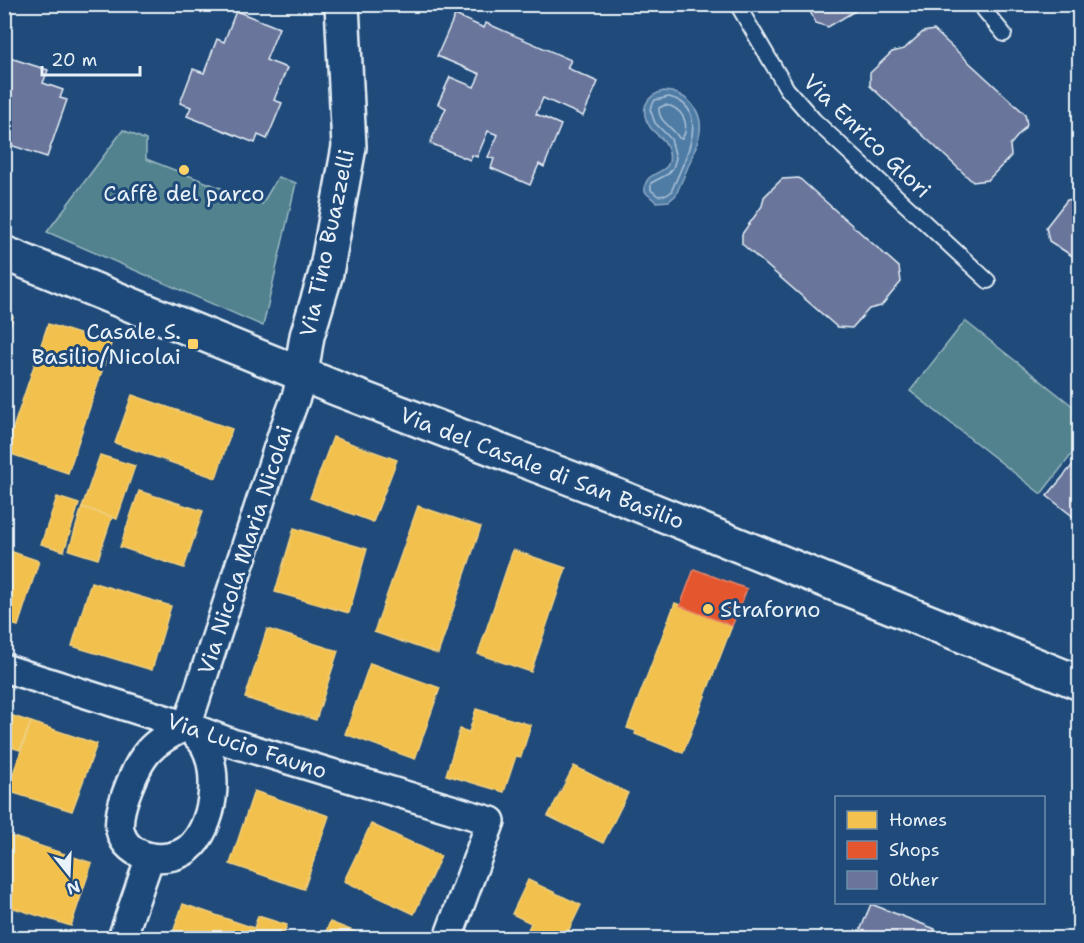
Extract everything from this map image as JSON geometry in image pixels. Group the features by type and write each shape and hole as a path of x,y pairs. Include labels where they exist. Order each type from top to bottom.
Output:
{"street":[{"name":"Via Tino Buazzelli","path":"301,374 307,336 326,273 349,147 342,4"},
{"name":"Via del Casale di San Basilio","path":"4,253 301,374 617,496 1080,683"},
{"name":"Via Nicola Maria Nicolai","path":"187,726 297,394 301,374"},
{"name":"Via Lucio Fauno","path":"4,668 187,726 232,743 491,821 448,939"},
{"path":"187,726 203,744 213,768 212,801 202,832 187,849 169,856 150,857 130,848 124,840 120,829 121,808 133,777 145,755 164,736 187,726"},
{"path":"122,939 150,857"}],"lane":[{"name":"Via Enrico Glori","path":"737,4 787,89 814,120 988,281"},
{"path":"979,4 1004,34"}],"green space":[{"path":"123,130 146,140 146,159 262,204 278,177 296,183 263,326 47,232"},
{"path":"965,321 1079,411 1079,445 1041,494 910,391"}],"water":[{"path":"664,91 679,95 691,103 699,116 700,132 676,195 669,201 656,202 645,192 645,184 648,179 667,166 669,153 664,140 650,127 645,110 652,96"}],"building: Homes":[{"path":"4,314 13,317 4,343"},
{"path":"48,324 111,344 68,473 5,452"},
{"path":"132,395 232,429 216,478 115,443"},
{"path":"333,437 397,460 373,522 310,498"},
{"path":"100,455 135,466 117,519 82,507"},
{"path":"139,491 203,511 184,568 120,547"},
{"path":"57,497 79,504 64,551 41,544"},
{"path":"418,506 481,527 438,654 374,632"},
{"path":"82,507 112,517 98,559 69,550"},
{"path":"294,528 367,549 349,613 275,592"},
{"path":"4,549 39,561 18,626 4,622"},
{"path":"513,550 566,568 531,672 478,654"},
{"path":"91,582 171,606 152,670 72,646"},
{"path":"675,603 732,626 683,753 635,734 636,731 627,728"},
{"path":"267,629 338,651 316,720 245,698"},
{"path":"370,663 440,688 415,759 345,734"},
{"path":"476,709 531,725 521,757 516,756 504,792 446,775 460,729 469,732"},
{"path":"4,713 31,722 20,750 4,745"},
{"path":"31,722 97,744 72,811 7,791"},
{"path":"574,766 628,793 603,843 548,816"},
{"path":"254,791 329,816 304,889 230,864"},
{"path":"371,824 441,856 414,914 344,881"},
{"path":"4,834 92,863 71,926 4,905"},
{"path":"528,880 581,905 565,938 525,936 531,923 512,914"},
{"path":"183,904 254,928 258,916 287,925 282,938 171,938"},
{"path":"330,922 371,938 323,938"}],"building: Shops":[{"path":"694,569 747,589 732,626 680,606"}],"building: Other":[{"path":"806,4 861,4 860,8 828,27 816,23"},
{"path":"236,11 279,28 266,60 287,68 274,100 282,103 267,139 258,135 255,143 187,116 191,107 180,103 193,69 204,73 217,39 224,42"},
{"path":"455,15 484,28 486,23 571,60 567,68 598,82 583,116 543,98 536,114 561,125 544,167 539,164 530,185 491,168 494,159 488,157 498,135 488,131 477,157 472,155 470,160 430,143 446,108 438,104 450,77 474,87 480,74 437,56"},
{"path":"934,30 1025,114 1027,125 1010,145 1011,156 988,180 973,182 870,86 870,73 892,52 904,49 923,32"},
{"path":"4,56 48,70 43,83 63,90 60,98 67,100 47,157 4,143"},
{"path":"799,178 899,267 901,282 881,306 869,309 852,328 837,327 742,244 742,234 762,206 764,197 782,179"},
{"path":"1080,192 1080,261 1049,241 1046,227 1067,200 1075,199"},
{"path":"1080,456 1080,522 1047,496"},
{"path":"871,904 935,929 931,938 857,938"}],"place":[{"name":"Caffè del parco","path":"184,170"},
{"name":"Casale S. Basilio/Nicolai","path":"193,344"},
{"name":"Straforno","path":"708,609"}]}
